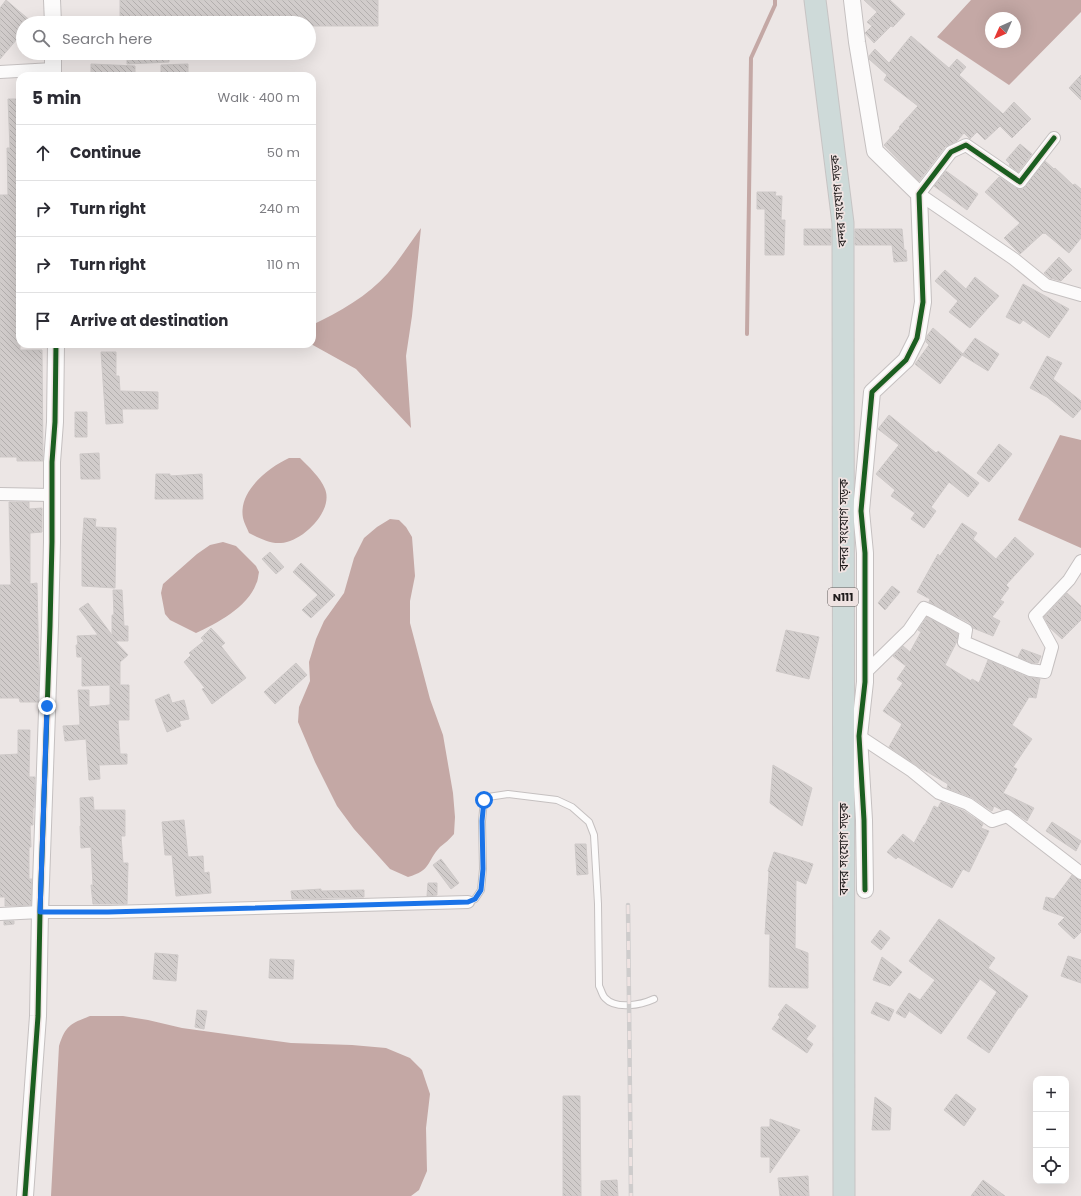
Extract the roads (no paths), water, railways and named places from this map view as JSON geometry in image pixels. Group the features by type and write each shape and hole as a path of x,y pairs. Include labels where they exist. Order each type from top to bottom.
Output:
{"highway":[{"name":"বন্দর সংযোগ সড়ক","path":"815,0 843,223 844,1196"}],"street":[{"path":"52,0 53,16"},
{"path":"852,0 857,42 875,151 919,194 1014,259 1046,285 1081,295"},
{"path":"0,72 53,66"},
{"path":"866,890 859,736 865,673 865,553 861,511 872,392 906,360 917,338 923,302 919,194 951,152 966,145 1020,182 1054,138"},
{"path":"25,1196 38,1023 40,912 50,626 52,542 51,495 55,422 56,348"},
{"path":"0,494 51,495"},
{"path":"865,673 909,630 924,608 966,630 964,642 1030,670 1045,672 1052,647 1035,616 1069,580 1081,561"},
{"path":"859,736 912,771 939,793 968,804 992,820 1007,816 1081,874"},
{"path":"0,914 468,902"}],"lane":[{"path":"468,902 475,899 481,890 483,869 482,821 484,800 488,797 508,794 557,800 572,807 589,822 594,835 598,904 599,986 604,997 619,1005 644,1004 654,999"}],"waterway":[{"path":"747,334 751,58 775,5 775,0"}],"railway":[{"path":"628,905 631,1196"}]}
